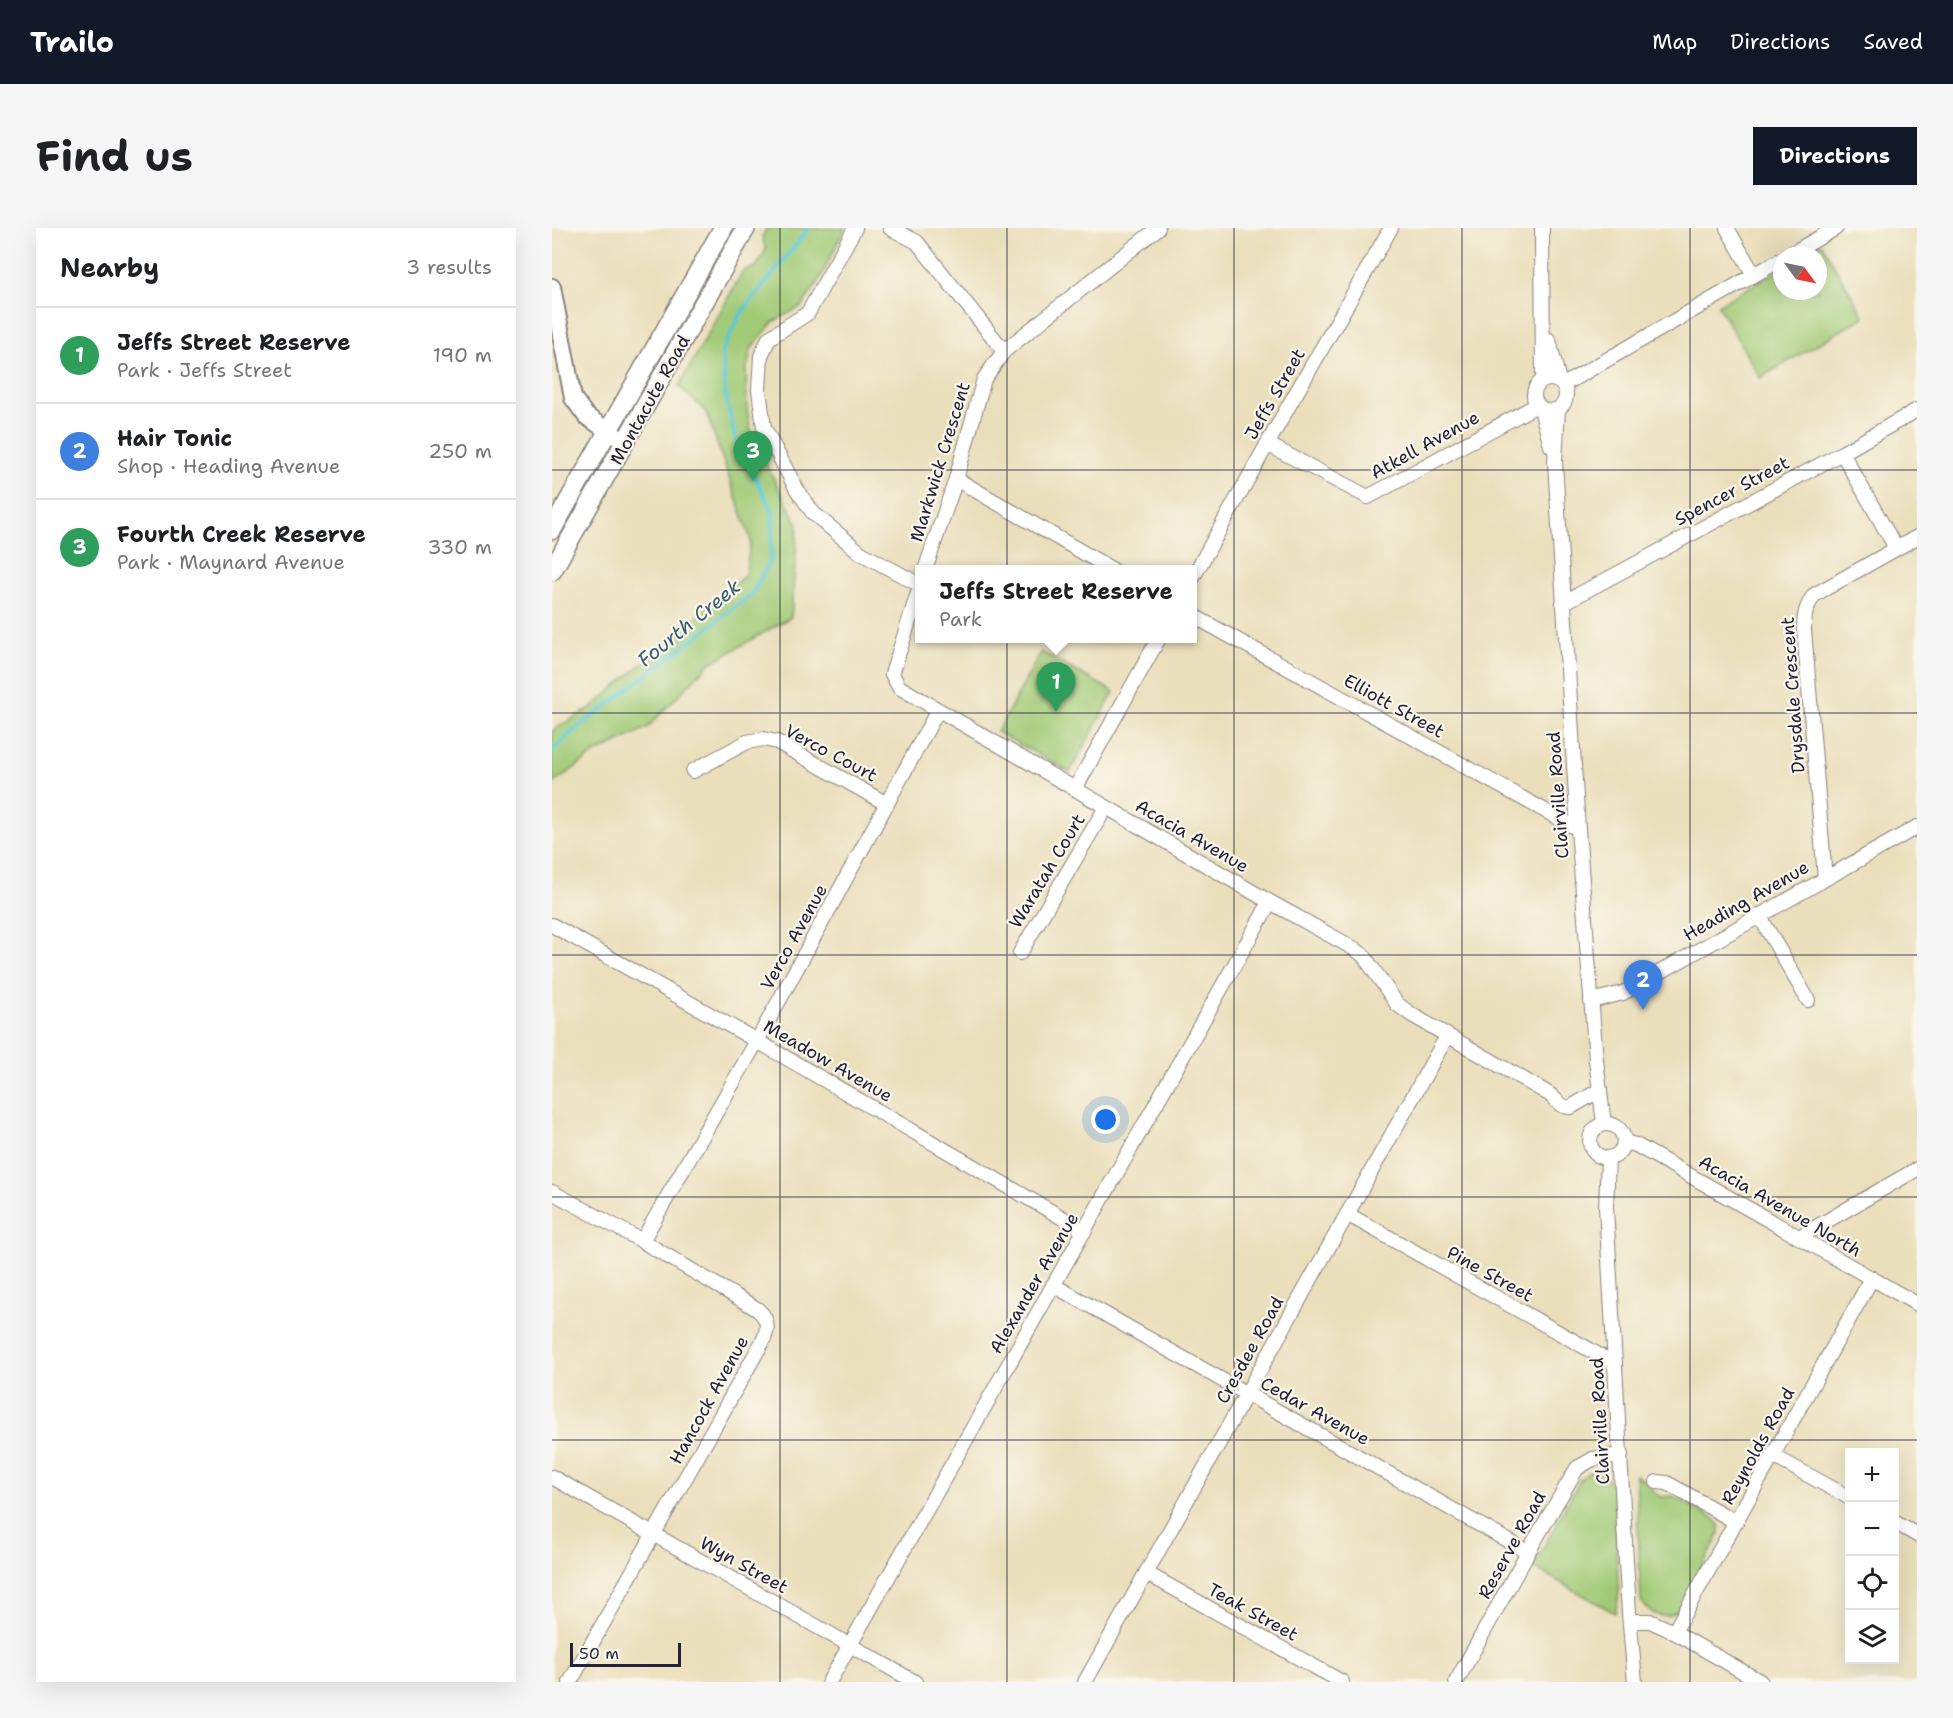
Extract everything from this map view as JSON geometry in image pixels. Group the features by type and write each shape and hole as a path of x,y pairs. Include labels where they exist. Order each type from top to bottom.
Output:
{"main road":[{"name":"Montacute Road","path":"552,530 723,228"},
{"name":"Montacute Road","path":"552,571 746,228"}],"street":[{"path":"855,228 808,313 769,339 761,356 759,390 764,428 796,488 813,513 861,553 915,583"},
{"path":"890,228 917,242 1004,351"},
{"name":"Markwick Crescent","path":"927,565 956,479 984,379 1004,351 1158,228"},
{"name":"Jeffs Street","path":"1197,570 1391,228"},
{"path":"1542,228 1543,380"},
{"path":"1727,228 1754,275"},
{"path":"1805,246 1836,228"},
{"path":"1561,383 1773,264"},
{"path":"552,287 558,359 573,398 586,416 626,442"},
{"path":"1544,320 1566,396 1558,409 1552,411 1539,407 1533,394 1535,388 1543,380 1554,379 1561,383"},
{"name":"Atkell Avenue","path":"1267,444 1368,497 1539,407"},
{"name":"Clairville Road","path":"1539,407 1555,462"},
{"name":"Clairville Road","path":"1558,409 1555,462 1563,603 1591,1001 1604,1124"},
{"name":"Spencer Street","path":"1563,603 1842,453 1917,410"},
{"path":"1842,453 1896,548"},
{"path":"956,479 1104,565"},
{"name":"Drysdale Crescent","path":"1825,878 1804,617 1806,607 1814,595 1917,537"},
{"name":"Acacia Avenue","path":"915,602 892,674 899,687 1355,949 1364,956 1397,1004 1448,1036"},
{"name":"Elliott Street","path":"1197,618 1578,829"},
{"path":"1075,789 1157,643"},
{"name":"Verco Avenue","path":"642,1241 757,1041 938,710"},
{"name":"Verco Court","path":"693,771 747,742 763,740 777,742 887,804"},
{"name":"Waratah Court","path":"1020,953 1106,807"},
{"name":"Heading Avenue","path":"1591,1001 1623,993 1917,827"},
{"name":"Alexander Avenue","path":"829,1682 1270,902"},
{"path":"1759,915 1808,1000"},
{"name":"Meadow Avenue","path":"552,925 1085,1231"},
{"path":"1448,1036 1549,1094 1562,1106 1571,1107 1600,1089"},
{"name":"Cresdee Road","path":"1085,1682 1448,1036"},
{"path":"1604,1124 1614,1126 1621,1132 1624,1142 1619,1153 1608,1158 1597,1155 1590,1146 1594,1130 1604,1124"},
{"name":"Acacia Avenue North","path":"1624,1142 1636,1145 1917,1304"},
{"name":"Clairville Road","path":"1608,1158 1606,1207 1635,1682"},
{"path":"1799,1237 1917,1168"},
{"name":"Hancock Avenue","path":"552,1192 642,1241 757,1309 767,1322 764,1339 570,1682"},
{"name":"Pine Street","path":"1347,1214 1615,1364"},
{"name":"Reynolds Road","path":"1674,1632 1872,1278"},
{"name":"Cedar Avenue","path":"1053,1285 1528,1552"},
{"name":"Reserve Road","path":"1456,1682 1577,1468 1593,1460 1621,1455"},
{"path":"1773,1456 1845,1495"},
{"name":"Wyn Street","path":"554,1478 915,1682"},
{"path":"1657,1482 1667,1483 1736,1522"},
{"path":"1899,1525 1917,1535"},
{"name":"Teak Street","path":"1146,1574 1342,1682"},
{"path":"1630,1621 1650,1621 1674,1632 1761,1682"}],"green space":[{"path":"767,228 845,228 819,281 802,306 773,322 751,349 746,372 747,409 752,438 798,524 791,617 709,664 647,728 596,753 552,784 552,731 591,708 745,575 751,540 706,412 679,386 743,271 756,267 766,250 762,236"},
{"path":"1827,253 1864,317 1760,378 1718,305 1773,273 1773,300 1827,300"},
{"path":"1041,652 1114,692 1070,772 997,732"},
{"path":"1589,1472 1604,1475 1613,1487 1619,1595 1615,1613 1533,1567 1580,1480"},
{"path":"1636,1475 1649,1484 1652,1491 1661,1497 1673,1496 1715,1519 1719,1525 1720,1533 1678,1610 1667,1616 1654,1613 1641,1601"}],"waterway":[{"name":"Fourth Creek","path":"552,751 571,733 752,594 771,559 773,512 735,438 725,391 722,351 740,315 809,228"}],"place":[{"name":"Fourth Creek Reserve","path":"753,481"},
{"name":"Jeffs Street Reserve","path":"1056,712"},
{"name":"Hair Tonic","path":"1643,1010"}]}
